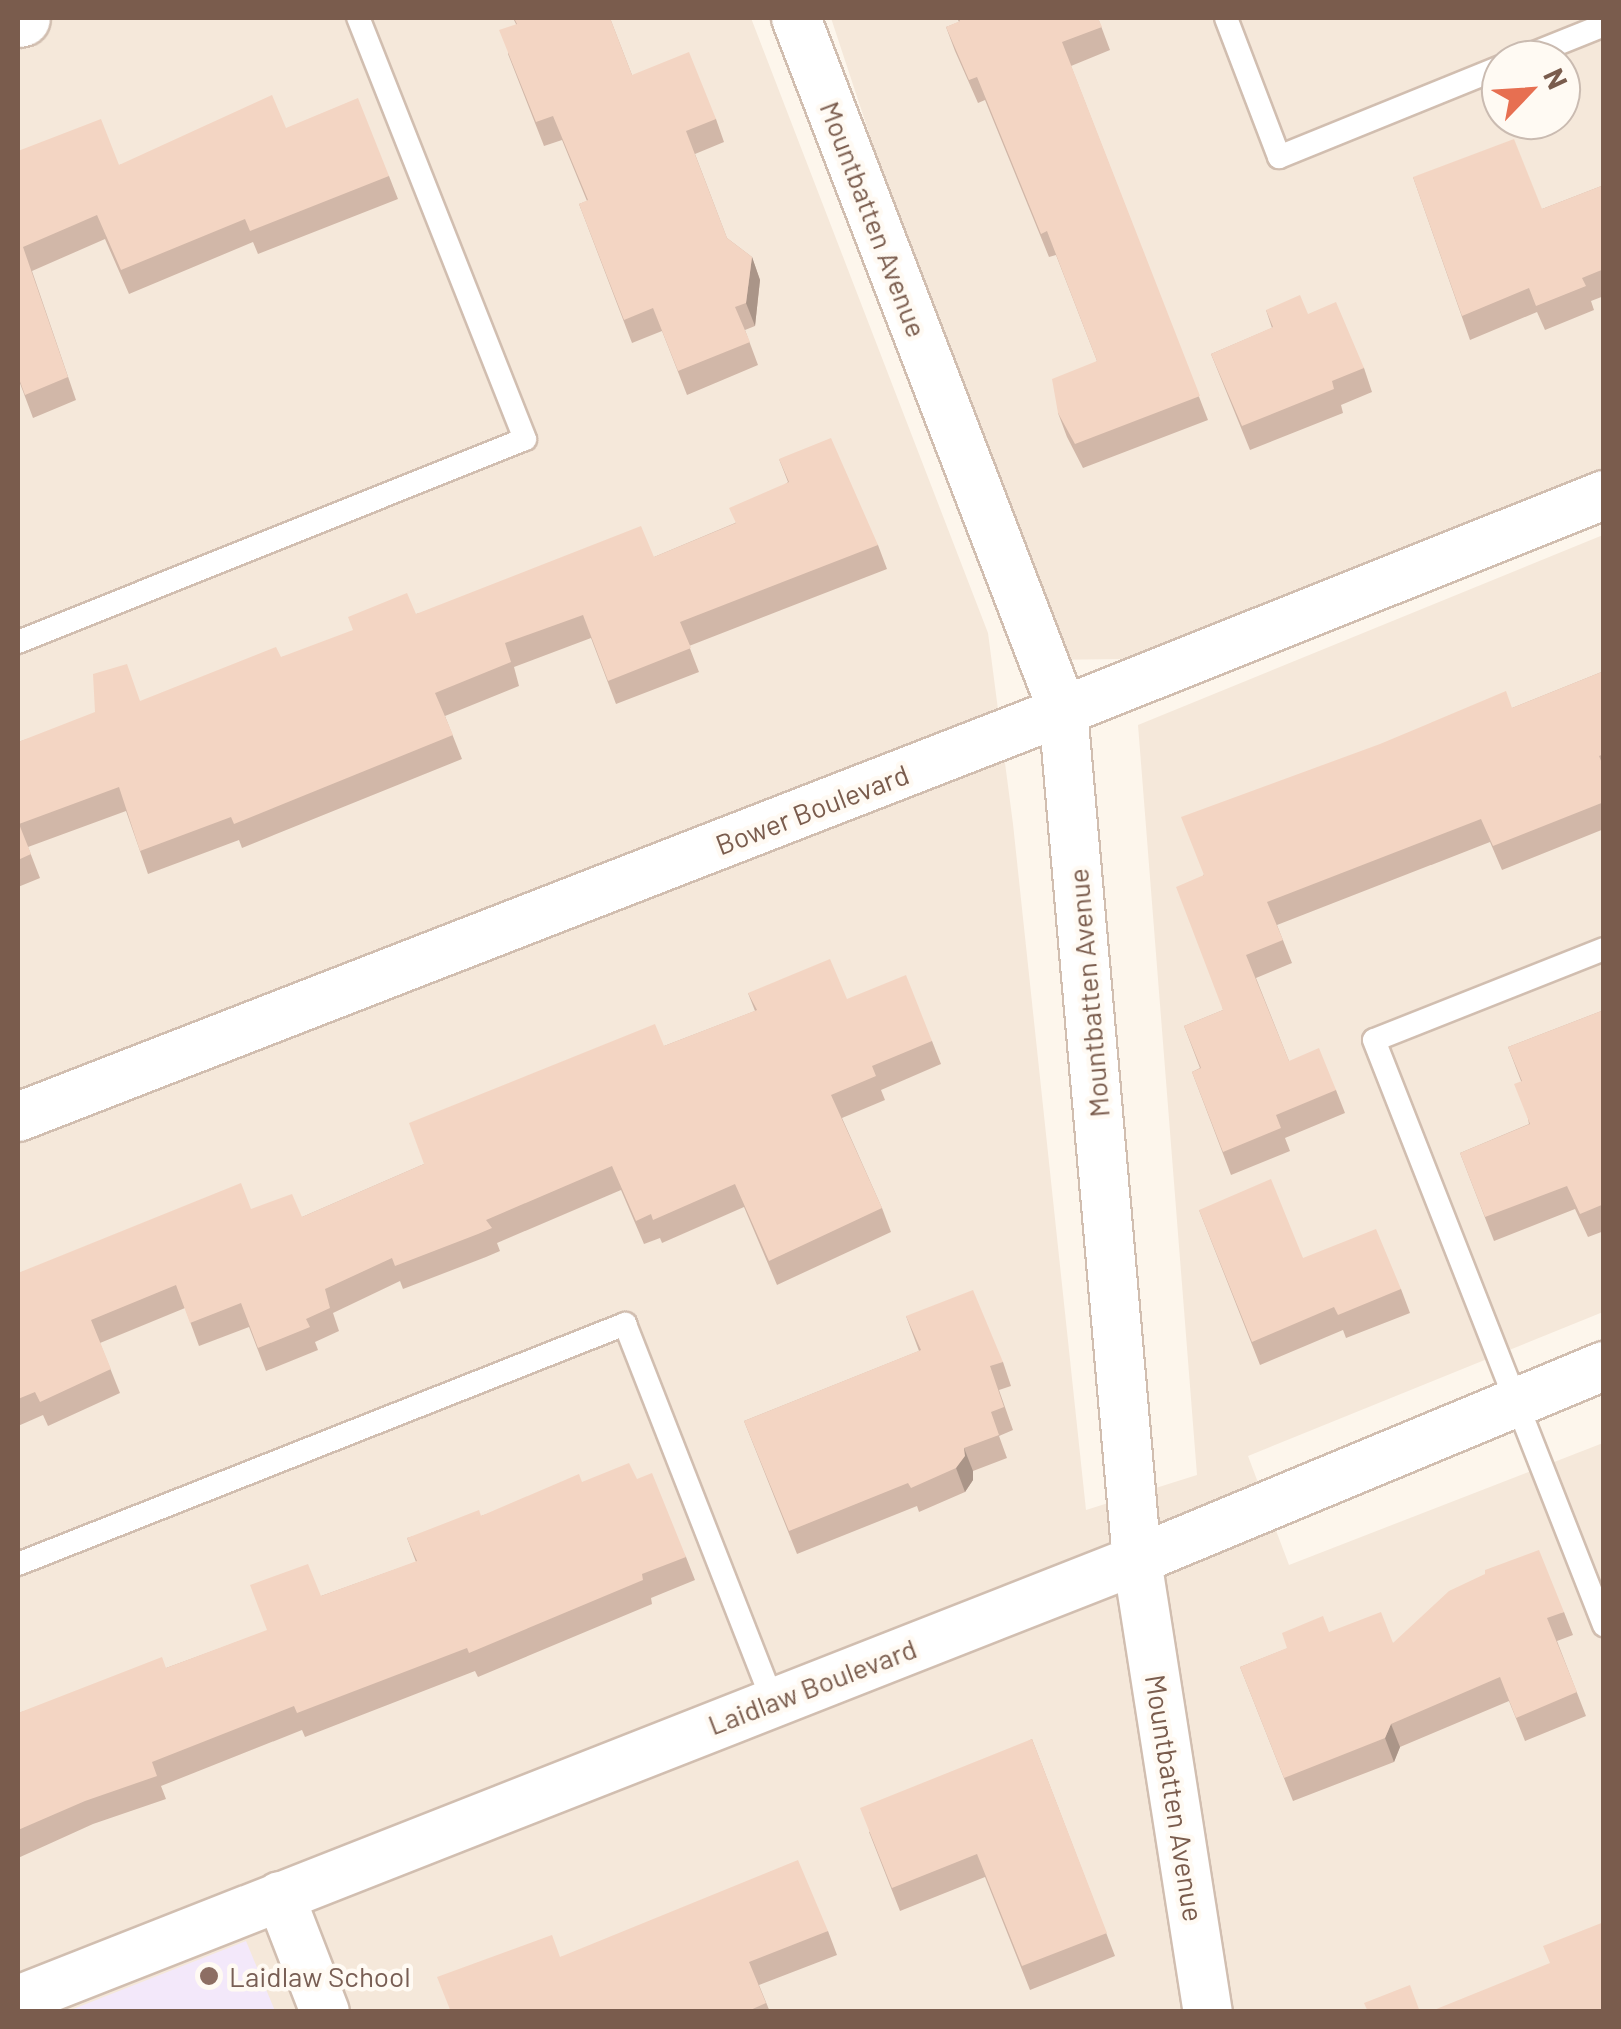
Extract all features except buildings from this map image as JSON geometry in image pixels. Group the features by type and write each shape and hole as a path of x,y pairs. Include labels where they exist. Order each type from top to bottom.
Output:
{"street":[{"name":"Mountbatten Avenue","path":"796,18 1063,711 1137,1560 1208,2012"},
{"name":"Bower Boulevard","path":"18,1116 1063,711 1604,495"},
{"name":"Laidlaw Boulevard","path":"18,2000 772,1700 1137,1560 1604,1366"},
{"path":"280,1896 326,2012"}],"lane":[{"path":"18,642 525,439 358,18"},
{"path":"1226,18 1279,158 1481,75"},
{"path":"1567,40 1604,25"},
{"path":"1604,949 1374,1040 1604,1625"},
{"path":"18,1564 624,1324 772,1700"}],"shaded area":[{"path":"751,18 988,633 1013,824 1086,1510 1197,1475 1138,725 1603,535 1603,1312 1248,1456 1289,1565 1603,1443 1603,2011 18,2011 18,19"},
{"path":"831,18 1603,18 1603,468 1125,659 1043,660"},
{"name":"Laidlaw School","path":"246,1941 275,2011 68,2011"}],"place":[{"name":"Laidlaw School","path":"209,1976"}]}
